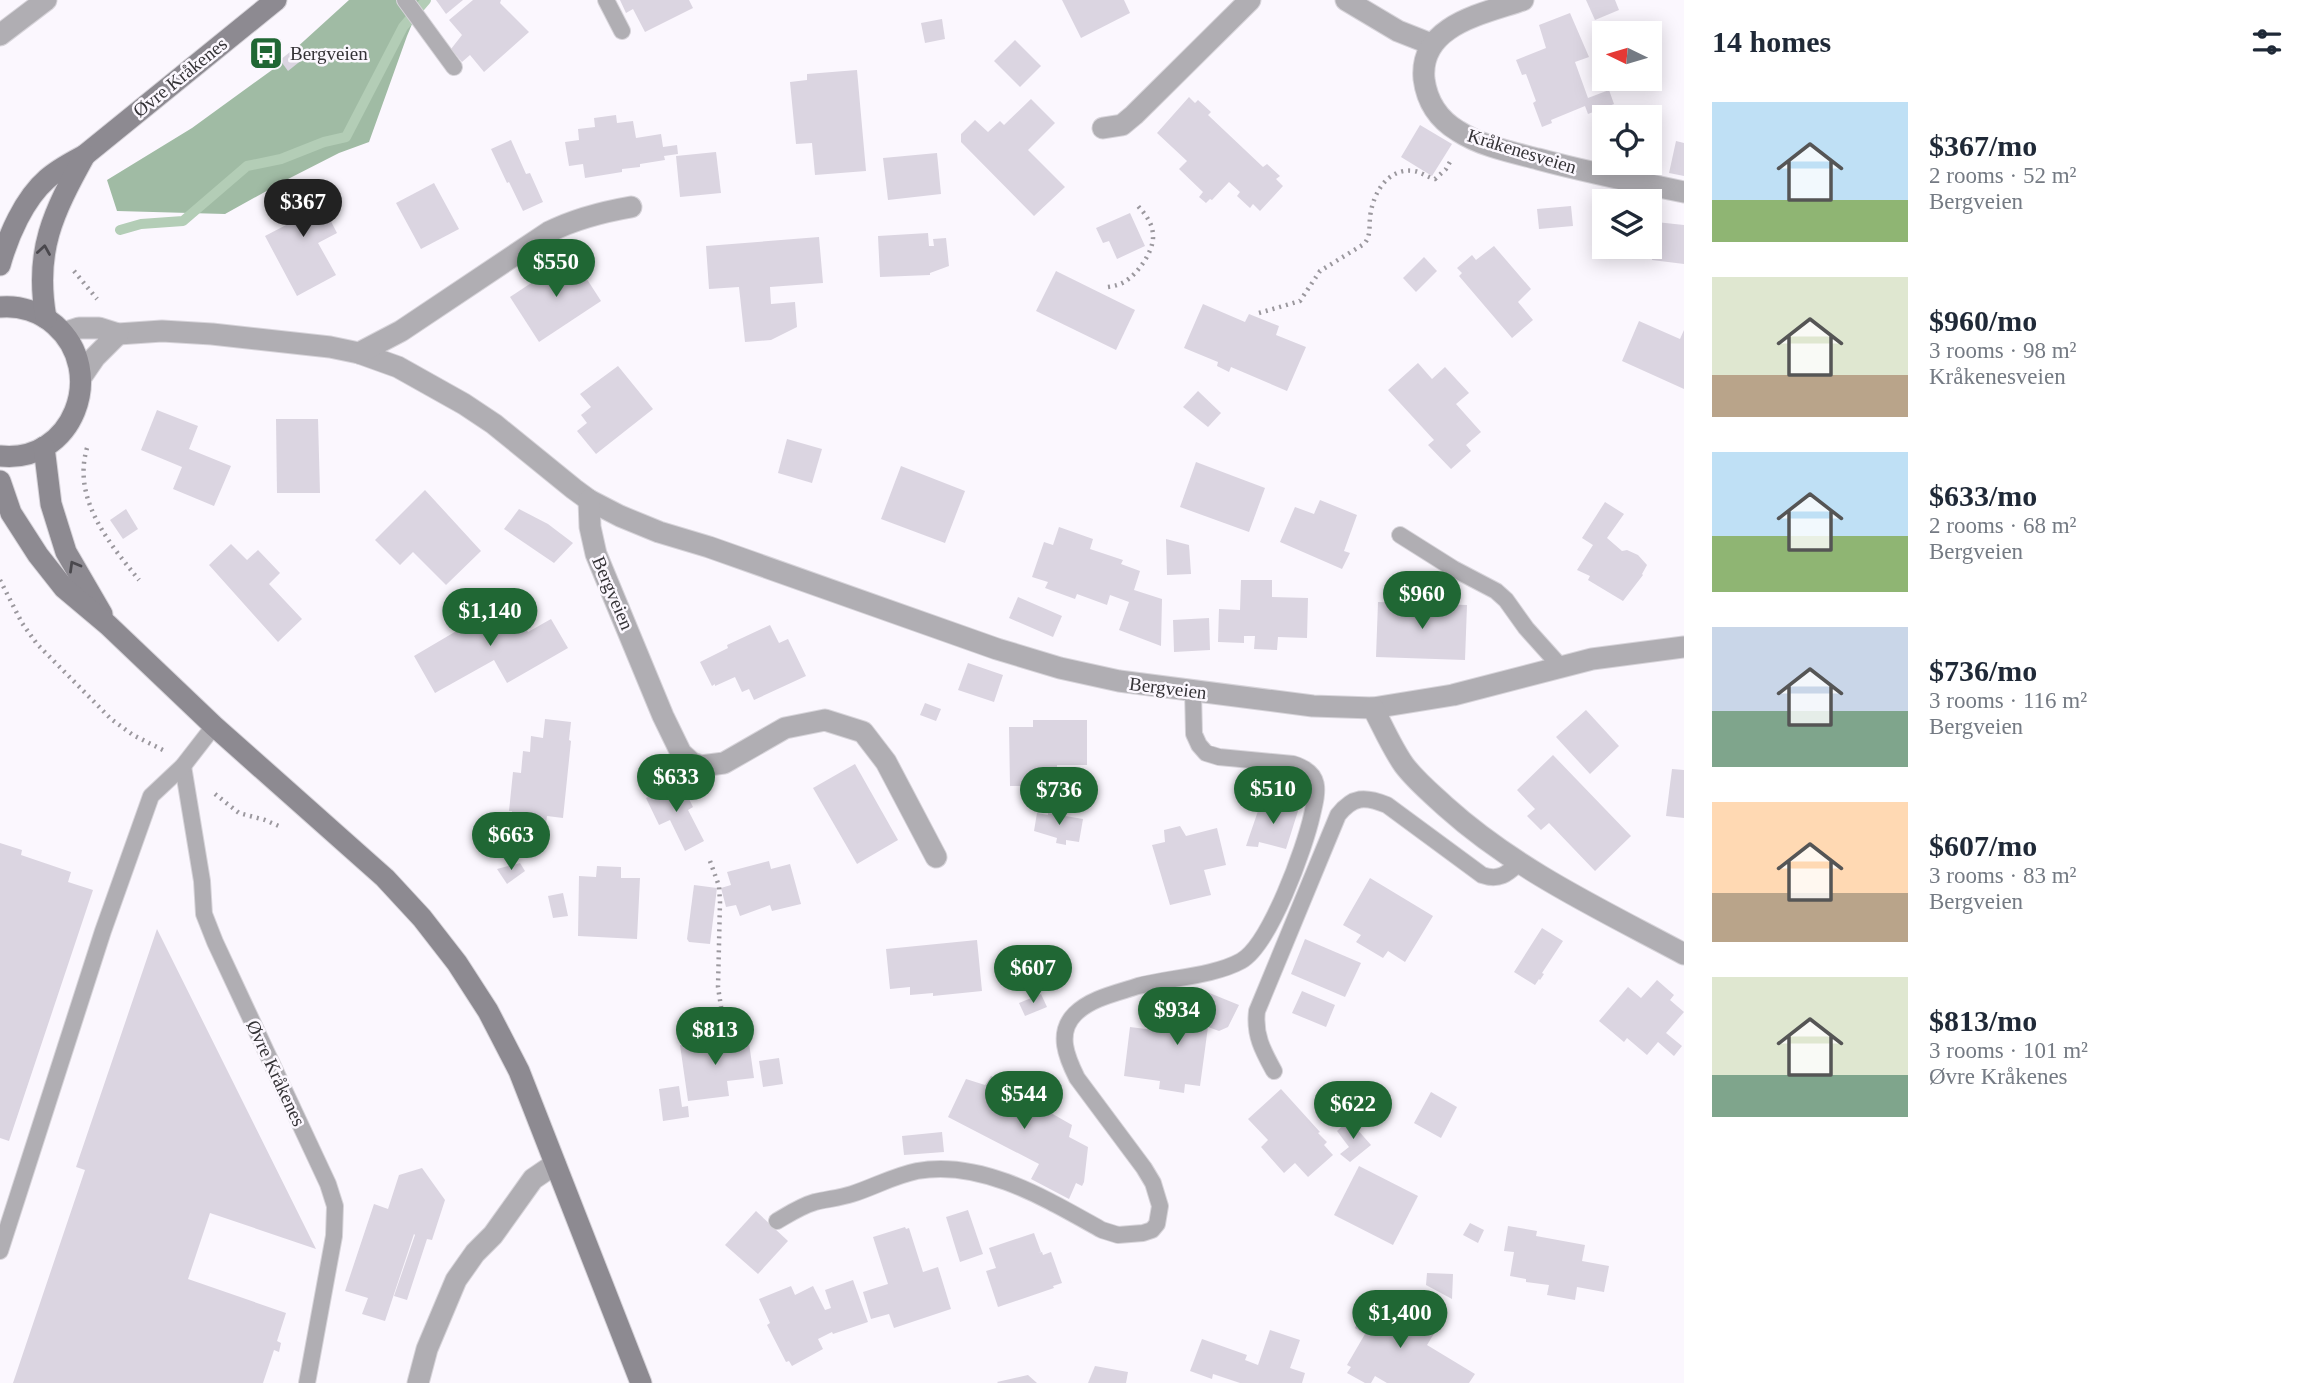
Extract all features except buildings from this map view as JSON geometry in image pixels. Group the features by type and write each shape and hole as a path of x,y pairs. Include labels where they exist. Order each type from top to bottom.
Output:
{"main road":[{"name":"Øvre Kråkenes","path":"0,265 15,226 46,179 85,155 276,0"},
{"name":"Øvre Kråkenes","path":"46,318 41,291 46,239 66,189 85,155"},
{"path":"0,307 28,310 46,318 64,333 76,353 82,376 80,397 73,417 61,434 44,447 27,454 0,456"},
{"path":"44,447 51,504 66,552 108,625"},
{"path":"0,481 11,513 38,555 64,588 375,869 422,918 457,964 488,1011 519,1071 641,1383"}],"street":[{"path":"0,35 46,0"},
{"path":"1102,128 1122,125 1128,120 1251,0"},
{"path":"1346,0 1398,31 1431,44 1450,29 1522,0"},
{"name":"Kråkenesveien","path":"1431,44 1424,65 1430,103 1445,121 1466,135 1507,151 1684,192"},
{"path":"359,353 401,331 549,232 567,223 631,207"},
{"name":"Bergveien","path":"64,333 79,328 99,328 118,334 162,331 212,334 359,353 398,367 464,404 494,424 589,500 659,532 709,547 997,649 1060,668 1119,681 1193,691 1313,706 1373,708"},
{"path":"82,376 118,334"},
{"name":"Bergveien","path":"589,500 590,527 596,554 681,753 692,763 724,763 785,728 825,720 863,732 886,762 936,857"},
{"path":"1684,647 1592,659 1453,695 1373,708 1404,765 1463,822 1519,863 1684,954"},
{"path":"418,1383 431,1339 456,1280 475,1253 493,1235 533,1179 555,1164"}],"lane":[{"path":"405,0 454,67"},
{"path":"606,0 622,31"},
{"path":"1401,535 1454,569 1496,591 1561,667"},
{"path":"777,1221 815,1202 850,1195 901,1175 939,1169 977,1174 1016,1186 1102,1230 1118,1235 1143,1233 1152,1230 1157,1224 1160,1206 1153,1183 1077,1078 1068,1061 1065,1048 1067,1026 1081,1009 1114,993 1155,981 1222,968 1243,960 1257,947 1274,919 1310,823 1317,793 1311,773 1303,767 1219,757 1206,753 1194,734 1193,691"},
{"path":"0,1251 103,931 151,796 183,766 214,726"},
{"name":"Øvre Kråkenes","path":"183,766 202,881 204,914 328,1184 335,1206 334,1236 307,1383"},
{"path":"1275,1071 1260,1044 1257,1011 1338,815 1345,806 1353,800 1364,799 1387,805 1489,878 1503,877 1519,863"}],"path":[{"path":"1259,313 1300,301 1320,271 1364,244 1369,234 1371,211 1382,183 1387,178 1412,170 1435,179 1446,169 1466,135"},
{"path":"1108,287 1118,285 1131,277 1151,247 1152,228 1147,216 1138,206"},
{"path":"72,268 105,307"},
{"path":"91,439 83,472 86,494 94,516 110,543 139,580"},
{"path":"0,580 37,644 73,676 111,719 134,736 163,750"},
{"path":"222,799 239,813 265,820 283,829"},
{"path":"710,861 719,886 718,987 725,1033"}],"green space":[{"path":"349,0 422,0 369,142 339,153 225,214 117,211 107,180 192,128 272,70"}],"waterway":[{"path":"120,230 141,224 183,221 247,166 281,159 324,142 346,137 403,27 426,0"}],"place":[{"name":"Bergveien","path":"266,53"}]}
